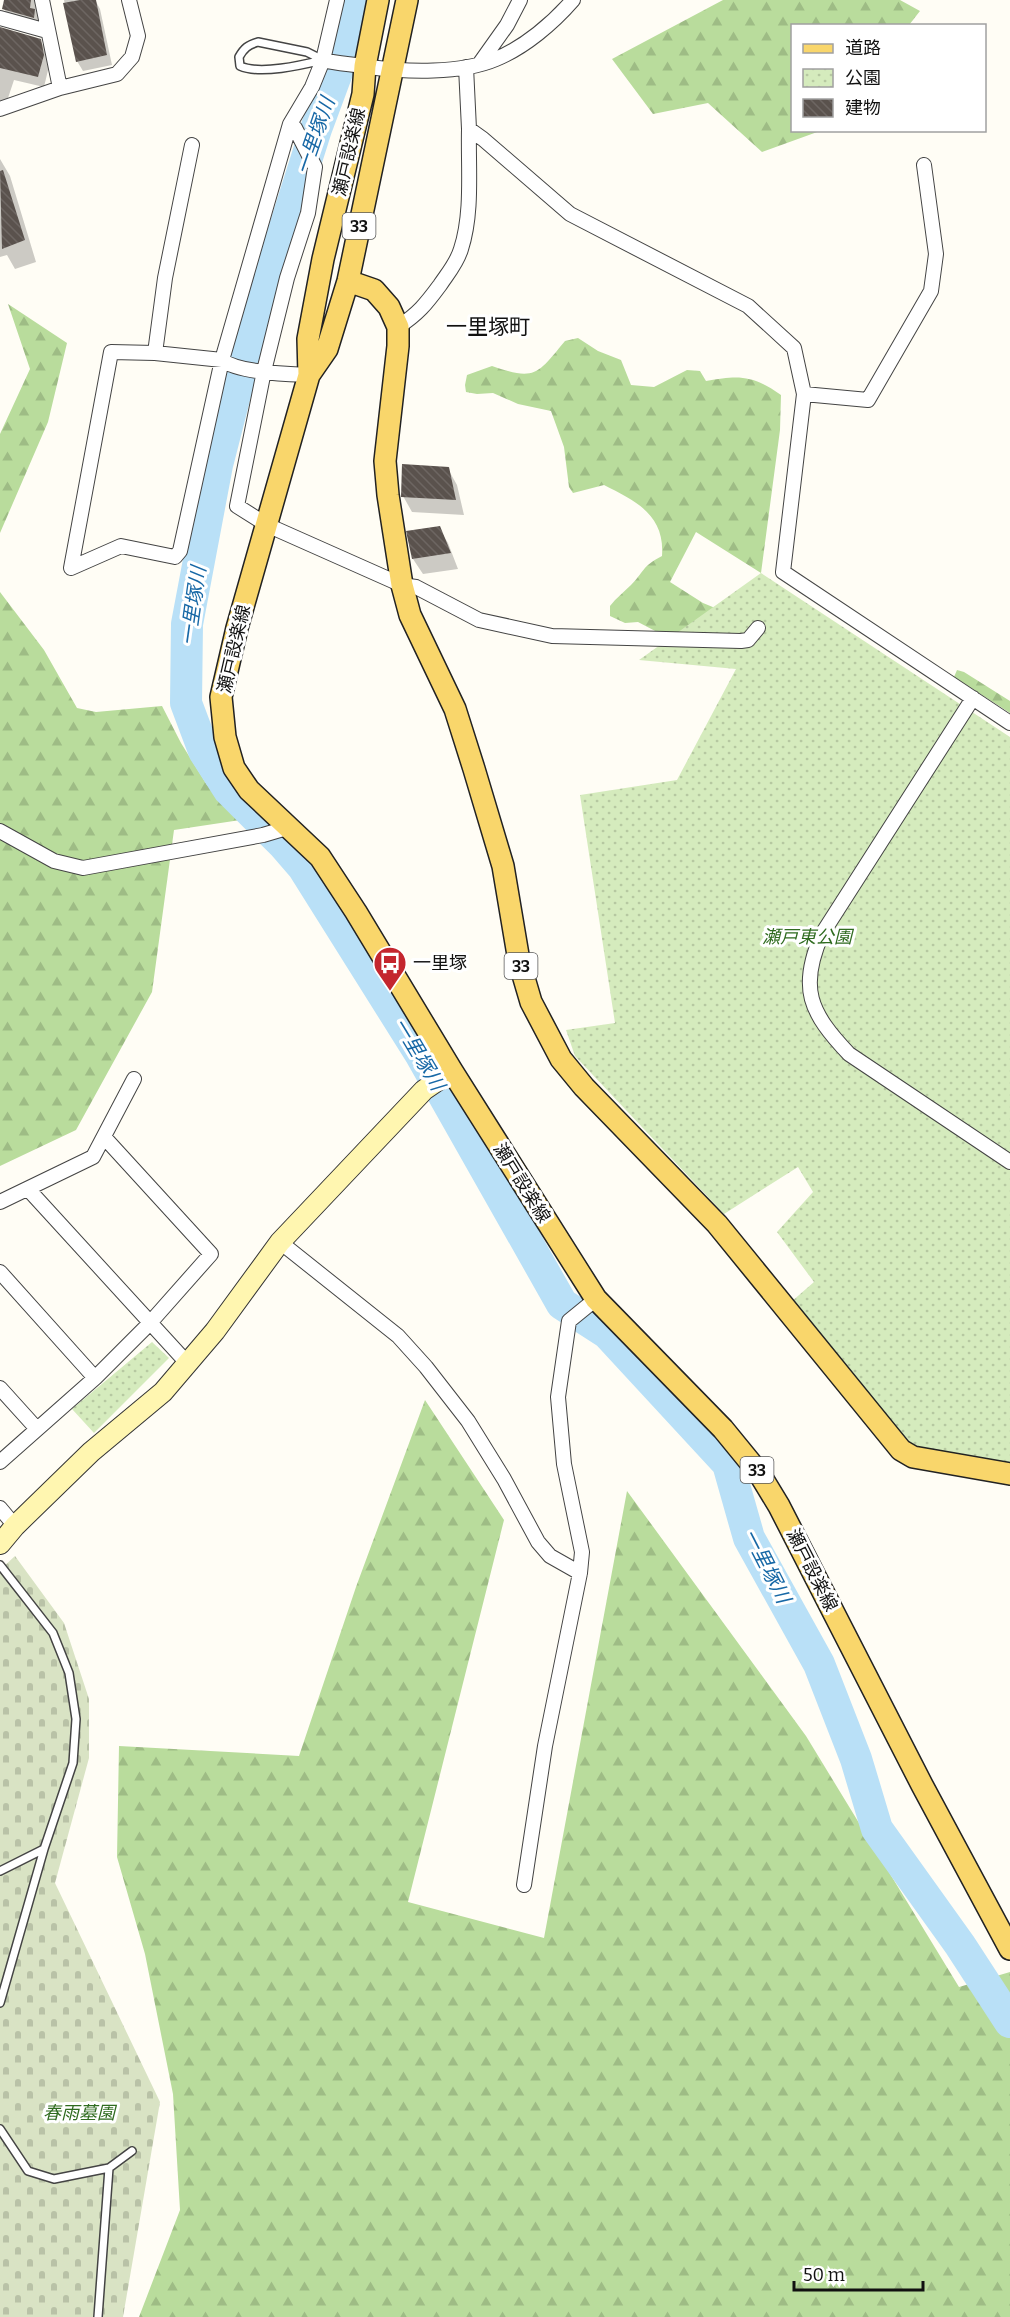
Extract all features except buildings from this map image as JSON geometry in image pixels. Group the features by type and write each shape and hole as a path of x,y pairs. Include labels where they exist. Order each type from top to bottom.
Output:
{"main road":[{"name":"瀬戸設楽線","path":"378,0 355,64 363,94 323,259 308,339 309,375 228,663 221,697 225,737 234,768 249,790 320,857 356,912 592,1301 715,1420 759,1473 779,1506 917,1775 1010,1949"},
{"name":"瀬戸設楽線","path":"309,375 327,349 348,281 407,0"},
{"path":"348,281 374,290 388,307 398,327"},
{"name":"33","path":"398,327 398,346 385,461 402,585 410,615 455,709 503,866 519,961 531,1002 561,1059 584,1088 717,1224 901,1450 913,1457 1010,1474"}],"street":[{"path":"42,0 60,88"},
{"path":"0,109 60,88 117,74 132,57 138,36 129,0"},
{"path":"309,375 259,371 225,362 155,353 111,352 71,568 121,546 175,557 180,551 225,362 293,126 325,60 337,0"},
{"path":"398,327 416,315 429,300 452,268 460,251 466,228 473,65 507,25 520,0"},
{"path":"325,60 392,70 420,71 473,65 496,59 519,46 545,27 573,0"},
{"path":"0,18 47,31"},
{"path":"293,126 315,167 308,213 259,371 237,506 267,525 402,585 416,587 479,620 552,636 741,641 748,640 758,628"},
{"path":"469,129 483,138 570,214 748,306 794,348 804,394 783,572 1010,723"},
{"path":"155,353 165,278 192,145"},
{"path":"804,394 868,400 932,291 936,254 924,165"},
{"path":"973,698 822,934 811,959 809,982 814,1007 827,1031 849,1054 1010,1162"},
{"path":"0,831 54,861 83,868 263,835 288,828"},
{"path":"0,1544 15,1526 91,1452 163,1392 188,1364 280,1242 424,1090 452,1071"},
{"path":"0,1202 93,1157 134,1079"},
{"path":"0,1462 95,1378 149,1324 211,1254 104,1137"},
{"path":"28,1189 188,1364"},
{"path":"280,1242 398,1336 426,1367 468,1421 504,1479 538,1542 550,1556 580,1573"},
{"path":"0,1272 95,1378"},
{"path":"524,1885 545,1746 580,1573 582,1552 564,1464 558,1397 569,1322 592,1301"},
{"path":"0,1389 37,1430"},
{"path":"0,1508 15,1526"}],"lane":[{"path":"258,42 307,52 325,60 260,71 240,66 239,57 248,45 258,42"},
{"path":"0,1565 53,1633 69,1673 76,1719 73,1763 44,1848 0,2003"},
{"path":"0,1871 44,1848"},
{"path":"0,2129 28,2171 54,2179 109,2169 132,2151"},
{"path":"98,2317 109,2169"}],"green space":[{"path":"723,0 900,0 920,11 910,24 791,24 791,132 817,132 762,152 708,103 653,114 612,59"},
{"path":"8,304 67,343 48,422 0,533 0,434 30,369"},
{"path":"578,338 598,351 621,360 631,385 654,387 687,370 700,371 706,381 728,378 753,380 781,395 780,430 761,573 696,532 670,582 703,603 737,617 722,638 676,632 659,633 638,622 625,623 610,616 612,603 647,566 662,556 659,530 653,520 637,504 604,485 573,493 569,487 564,447 551,411 518,404 493,393 466,392 467,375 492,366 518,373 534,372 548,361 565,341"},
{"name":"瀬戸東公園","path":"761,573 1010,737 1010,1465 913,1446 898,1435 791,1302 814,1282 777,1232 813,1192 798,1167 724,1214 575,1056 566,1030 615,1023 580,795 677,780 736,669 639,660"},
{"path":"0,592 44,650 77,708 96,712 162,706 181,743 207,785 247,819 174,830 152,992 76,1130 0,1166"},
{"path":"957,670 964,672 1010,701 1010,713 954,677"},
{"path":"152,1342 169,1358 94,1433 72,1409"},
{"path":"425,1400 504,1520 408,1902 544,1938 627,1491 806,1736 959,1987 1010,1972 1010,2317 139,2317 180,2210 173,2094 145,1954 117,1857 119,1746 299,1756 356,1587"},
{"name":"春雨墓園","path":"15,1556 64,1623 89,1699 89,1758 55,1883 160,2102 123,2317 0,2317 0,1570"}],"waterway":[{"name":"一里塚川","path":"353,0 349,40 316,129 248,344 217,465 187,624 186,703 204,751 229,790 303,867 421,1055 562,1304 607,1333 728,1464 749,1538 819,1664 856,1759 877,1829 960,1945 1010,2022"}],"place":[{"name":"一里塚","path":"390,992"}],"district":[{"name":"一里塚町","path":"488,327"}]}
